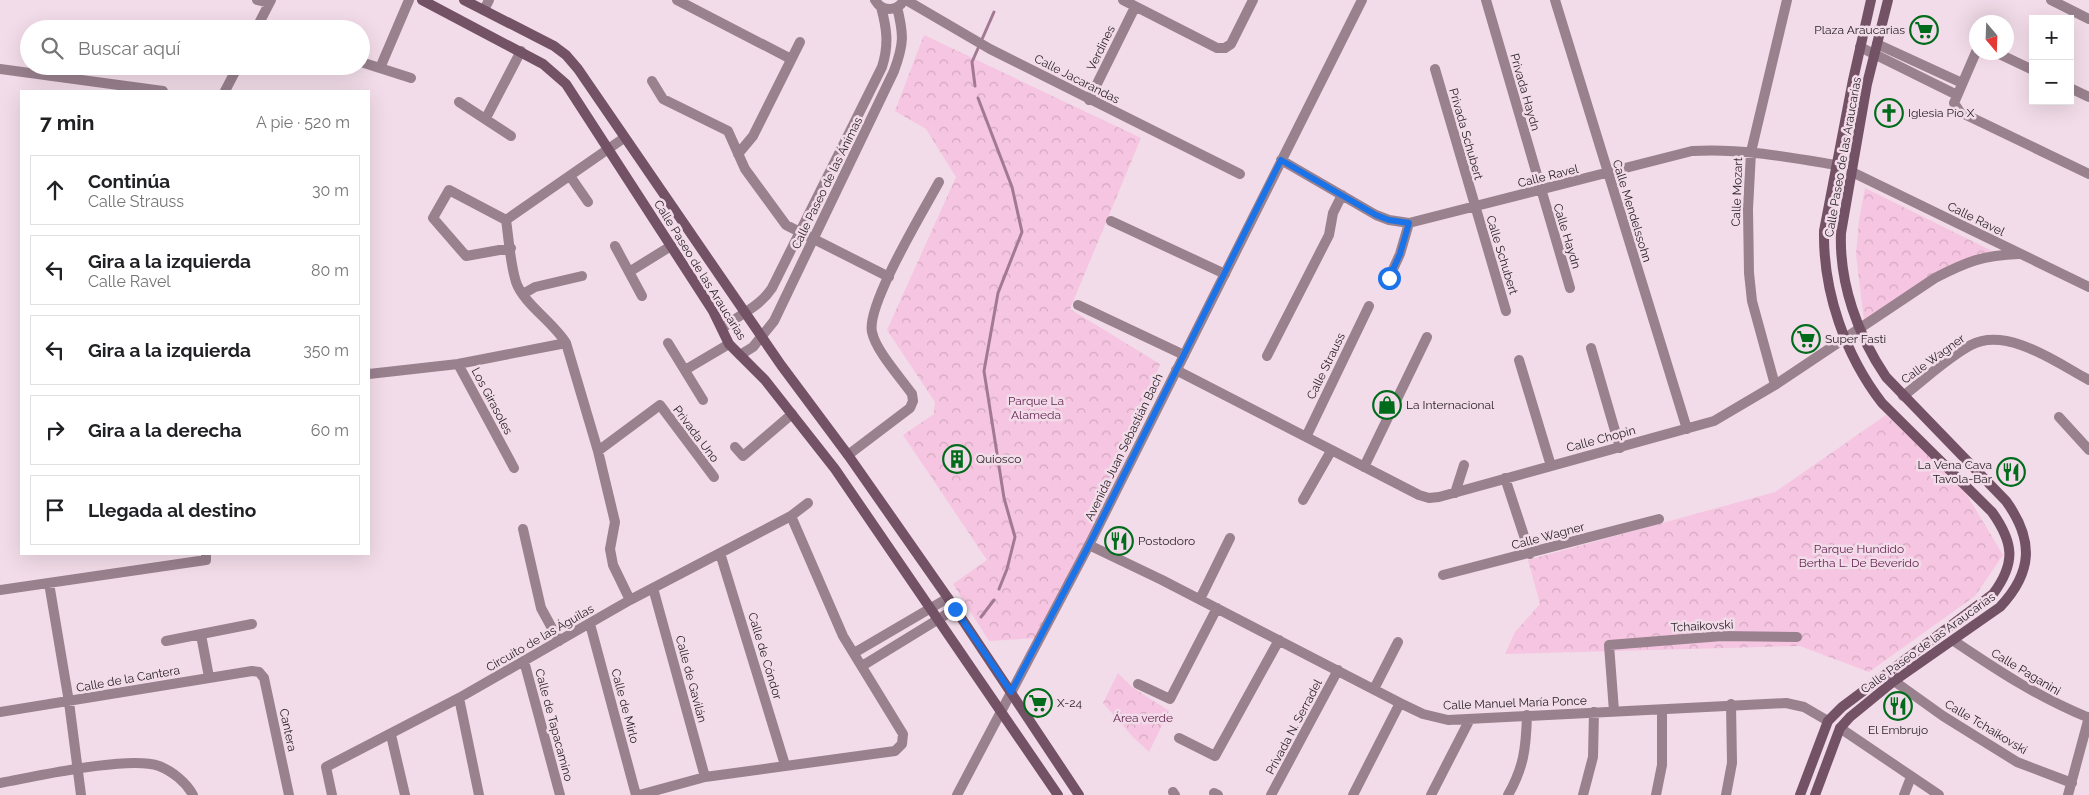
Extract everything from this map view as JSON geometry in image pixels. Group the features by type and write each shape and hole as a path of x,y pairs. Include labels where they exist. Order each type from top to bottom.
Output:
{"main road":[{"name":"Calle Paseo de las Araucarias","path":"422,0 521,51 556,74 714,311 729,344 765,380 835,468 1058,795"},
{"name":"Calle Paseo de las Araucarias","path":"464,0 554,46 566,55 948,598 1079,795"},
{"name":"Calle Paseo de las Araucarias","path":"1800,795 1828,721 1842,707 1993,594 2006,577 2010,560 2006,535 1992,512 1882,403 1855,365 1844,339 1824,253 1824,231 1853,80 1871,0"},
{"name":"Calle Paseo de las Araucarias","path":"1815,795 1840,728 1850,717 1894,681 1954,641 2000,607 2013,593 2022,576 2026,557 2024,536 2018,518 2006,501 1903,396 1871,356 1851,304 1840,252 1841,233 1867,84 1888,0"},
{"path":"1853,80 1867,84"}],"street":[{"path":"257,0 270,2 261,20"},
{"path":"380,68 409,0"},
{"path":"484,10 489,0"},
{"path":"677,0 697,4 791,59"},
{"path":"1123,0 1217,48 1225,48 1232,44 1253,0"},
{"name":"Avenida Juan Sebastián Bach","path":"957,795 1089,545 1362,0"},
{"name":"Privada Haydn","path":"1486,0 1540,191"},
{"name":"Calle Mendelssohn","path":"1555,0 1687,429"},
{"name":"Calle Mozart","path":"1775,385 1752,301 1749,273 1748,209 1751,152 1787,0"},
{"path":"2051,0 2089,19"},
{"path":"878,4 902,2"},
{"name":"Calle Paseo de las Ánimas","path":"740,355 753,347 763,337 774,321 894,71 901,51 903,32 902,2"},
{"name":"Calle Jacarandas","path":"902,2 1089,100 1240,174"},
{"name":"Calle Paseo de las Ánimas","path":"722,329 733,319 747,313 763,301 772,288 882,67 888,50 888,34 878,4"},
{"name":"Verdines","path":"1089,100 1135,7"},
{"path":"738,154 753,136 800,42"},
{"path":"1860,47 1876,49 1962,83"},
{"path":"1876,49 1957,95"},
{"path":"486,118 521,51"},
{"path":"1972,60 1954,103 1960,112 2089,174"},
{"path":"2012,60 2029,68"},
{"path":"370,65 411,78"},
{"path":"0,69 20,72"},
{"name":"Privada Schubert","path":"1435,69 1474,206"},
{"path":"44,75 156,90"},
{"path":"226,90 233,75"},
{"path":"652,81 664,99 728,131 745,168 786,225 814,241 889,277"},
{"path":"2074,90 2089,97"},
{"path":"459,102 511,136"},
{"path":"506,220 624,138"},
{"name":"Calle Ravel","path":"1281,160 1376,215 1389,220 1409,223 1692,151 1720,149 1751,152 1836,165"},
{"name":"Calle Ravel","path":"1852,172 2089,287"},
{"path":"570,176 588,202"},
{"path":"848,455 910,408 913,401 912,394 875,342 871,320 889,277 939,182"},
{"path":"506,220 449,190 433,218 466,256 511,248"},
{"name":"Calle Haydn","path":"1540,191 1570,288"},
{"path":"1267,356 1329,235 1333,213 1342,196"},
{"name":"Calle Schubert","path":"1474,206 1506,311"},
{"path":"506,220 517,283 523,294 558,330 566,342 598,451 615,522 610,549 613,565 630,600"},
{"path":"1111,222 1224,274"},
{"path":"1389,278 1400,254 1409,223"},
{"path":"615,246 642,296"},
{"path":"629,272 671,246"},
{"name":"Calle Chopin","path":"1176,370 1331,451 1419,495 1429,498 1455,493 1620,448 1687,429 1727,415 1860,330 1935,278 1962,264 1990,255 2019,254"},
{"path":"523,294 535,287 582,276"},
{"path":"1078,305 1184,355"},
{"name":"Calle Strauss","path":"1306,437 1369,306"},
{"path":"1364,467 1427,337"},
{"name":"Calle Wagner","path":"1903,396 1972,345 1988,340 2002,339 2020,344 2089,380"},
{"name":"Los Girasoles","path":"514,468 458,364 566,342"},
{"path":"668,343 703,400"},
{"path":"684,370 729,344"},
{"path":"1591,348 1620,448"},
{"path":"1519,360 1551,466"},
{"path":"370,374 458,364"},
{"name":"Privada Uno","path":"598,451 660,405 714,477"},
{"path":"735,447 743,456 792,414"},
{"path":"2059,416 2089,450"},
{"path":"1303,500 1331,451"},
{"path":"1455,493 1464,465"},
{"path":"1505,478 1530,554"},
{"name":"Circuito de las Águilas","path":"332,795 326,767 391,735 459,698 630,600 791,516 808,503"},
{"path":"637,795 705,777 896,751 902,744 903,734 840,630 791,516"},
{"name":"Calle Wagner","path":"1443,575 1659,520"},
{"path":"523,528 541,608 559,641"},
{"path":"1200,599 1230,538"},
{"name":"Calle Manuel María Ponce","path":"1089,545 1200,599 1400,703 1436,718 1470,719 1662,710 1731,704 1786,703 1804,707 1828,721"},
{"name":"Calle de Cóndor","path":"720,553 786,766"},
{"path":"0,590 206,560 206,555"},
{"path":"49,583 69,702 81,795"},
{"name":"Calle de Gavilán","path":"653,588 705,777"},
{"path":"854,653 948,598"},
{"path":"1138,684 1170,700 1217,608"},
{"path":"862,666 955,609"},
{"path":"166,642 252,624"},
{"name":"Calle de Mirlo","path":"590,624 637,795"},
{"path":"201,635 209,677"},
{"name":"Tchaikovski","path":"1614,711 1608,646 1722,636 1797,637"},
{"path":"1179,738 1215,756 1279,640"},
{"name":"Calle Paganini","path":"1954,641 2014,682 2050,702 2089,718"},
{"path":"1374,689 1398,642"},
{"name":"Calle de Tapacamino","path":"524,661 560,795"},
{"name":"Privada N. Serradel","path":"1271,795 1338,670"},
{"name":"Calle de la Cantera","path":"0,712 69,702 209,677 252,671 259,672"},
{"name":"Cantera","path":"259,672 264,678 289,795"},
{"name":"Calle Tchaikovski","path":"1894,681 1943,716 2008,758 2072,783"},
{"path":"459,698 479,795"},
{"path":"1354,795 1400,703"},
{"path":"1726,795 1732,763 1731,704"},
{"path":"1656,795 1662,765 1662,710"},
{"path":"1583,795 1593,757 1594,712"},
{"path":"1508,795 1522,766 1526,749 1527,716"},
{"path":"2068,795 2089,718"},
{"path":"1431,795 1470,719"},
{"path":"1840,728 1939,795"},
{"path":"391,735 405,795"},
{"path":"0,783 135,762 158,766 177,776 193,795"},
{"path":"1904,795 1911,777"}],"green space":[{"name":"Parque La Alameda","path":"924,35 1141,138 1070,309 1160,364 1125,460 1086,546 1038,638 989,641 953,584 987,560 903,435 934,414 935,402 887,330 956,177 926,129 895,111"},
{"path":"1865,188 1994,252 1864,321 1856,254 1859,220"},
{"name":"Parque Hundido Bertha L. De Beverido","path":"1886,415 1961,485 2003,555 1975,596 1869,672 1800,646 1505,654 1515,632 1540,604 1528,560 1775,492"},
{"name":"Área verde","path":"1118,673 1132,687 1169,711 1149,752 1103,703"}],"waterway":[{"path":"975,86 972,62 994,12"},
{"path":"978,98 1012,187 1022,232 998,293 984,371 1004,498 1015,537 1007,569 999,589"},
{"path":"981,617 994,600"}],"place":[{"name":"Plaza Araucarias","path":"1924,30"},
{"name":"Iglesia Pío X","path":"1889,113"},
{"name":"Super Fasti","path":"1806,339"},
{"name":"La Internacional","path":"1387,405"},
{"name":"Quiosco","path":"957,459"},
{"name":"La Vena Cava Tavola-Bar","path":"2011,472"},
{"name":"Postodoro","path":"1119,541"},
{"name":"X-24","path":"1038,703"},
{"name":"El Embrujo","path":"1898,706"}],"route":[{"path":"955,609 1011,692 1089,545 1281,160 1376,215 1389,220 1409,223 1400,254 1389,278"}]}
